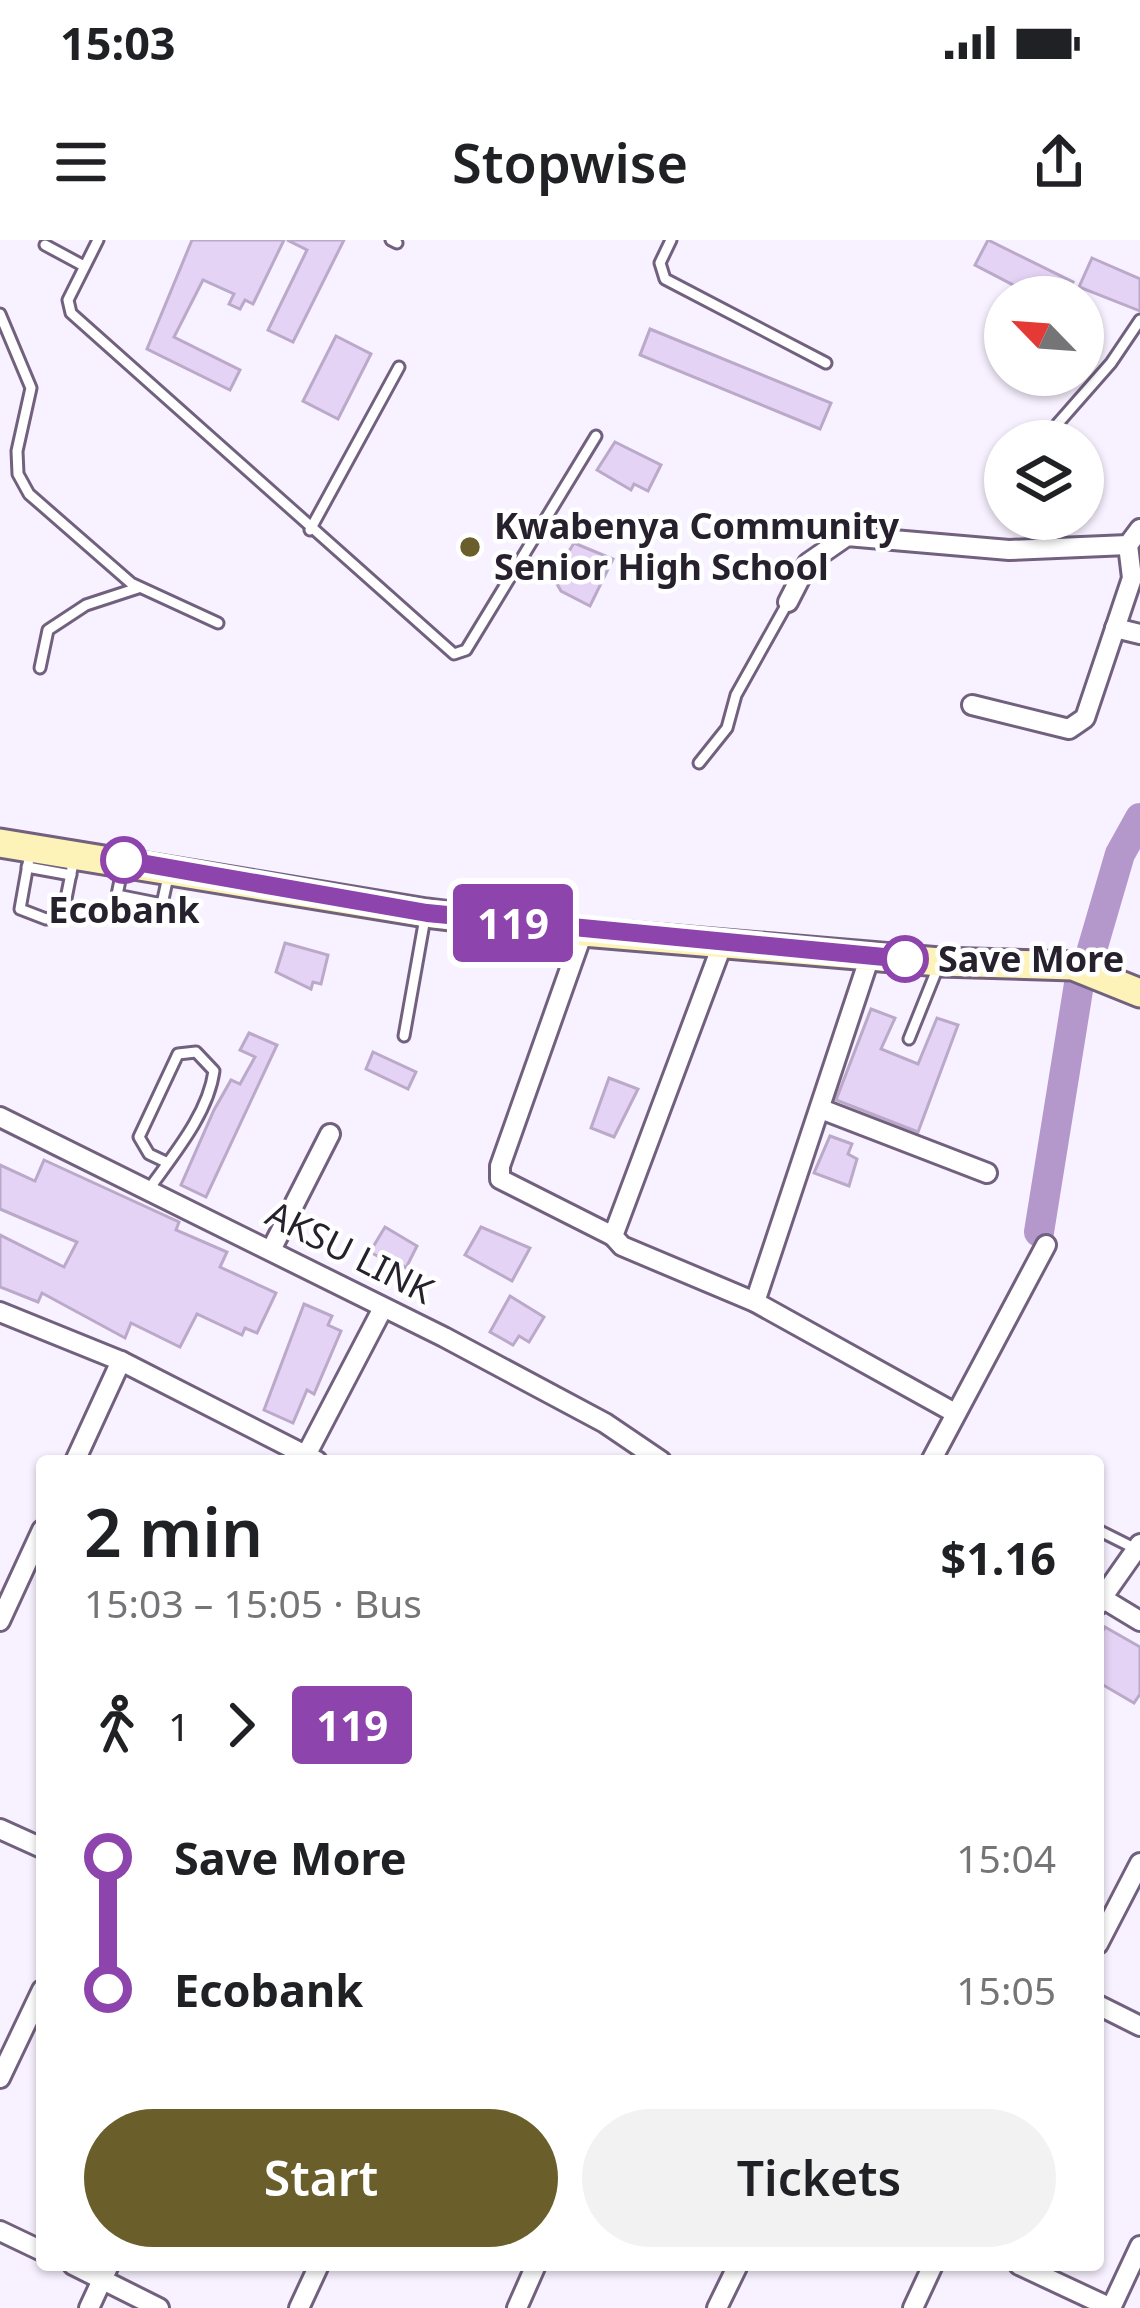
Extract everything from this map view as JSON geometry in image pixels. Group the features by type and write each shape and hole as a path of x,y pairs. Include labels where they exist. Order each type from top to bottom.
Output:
{"main road":[{"path":"0,843 29,857 73,865 124,860 427,913 583,932 724,940 940,962 1073,966 1140,993"}],"street":[{"path":"788,602 808,562 847,536 1026,550 1134,537 1132,578 1085,718 1069,729 972,705"},
{"path":"1115,628 1140,634"},
{"path":"583,932 500,1166 500,1179 613,1236 622,1246 755,1302 955,1413"},
{"path":"613,1236 724,940"},
{"path":"755,1302 870,956"},
{"path":"821,1109 987,1173"},
{"name":"AKSU LINK","path":"0,1117 272,1248 583,1411 652,1455"},
{"path":"272,1248 330,1134"},
{"path":"934,1455 1046,1244"},
{"path":"311,1455 383,1307"},
{"path":"0,1312 121,1361 300,1455"},
{"path":"78,1455 121,1361"},
{"path":"0,1621 36,1543"},
{"path":"1104,1596 1138,1547"},
{"path":"1104,1604 1140,1621"},
{"path":"0,1828 36,1845"},
{"path":"1104,1932 1140,1863"},
{"path":"0,2078 36,2003"},
{"path":"1104,2008 1140,2026"},
{"path":"0,2230 36,2248"},
{"path":"1032,2271 1111,2308 1140,2246"},
{"path":"299,2308 316,2271"},
{"path":"517,2308 533,2271"},
{"path":"717,2308 734,2271"},
{"path":"913,2308 930,2271"},
{"path":"89,2308 106,2272 159,2308"}],"lane":[{"path":"83,240 96,243 68,300 71,313 454,654 466,650 596,436"},
{"path":"671,240 660,263 665,279 826,364"},
{"path":"45,244 84,266"},
{"path":"0,314 31,388 17,452 22,482 138,588 218,623"},
{"path":"1061,420 1112,363 1140,320"},
{"path":"310,530 399,367"},
{"path":"40,668 48,630 86,605 138,588"},
{"path":"699,763 727,728 736,695 788,602"},
{"path":"29,857 20,909 34,917 59,919 73,865"},
{"path":"404,1036 427,913"},
{"path":"909,1039 940,962"},
{"path":"149,1189 168,1163 212,1081 214,1070 196,1052 178,1054 139,1137 149,1154 168,1163"},
{"path":"1104,1533 1138,1547"}],"building":[{"path":"192,240 284,240 253,304 245,300 240,309 229,304 234,294 203,280 174,337 240,370 230,390 147,349"},
{"path":"287,240 344,240 293,342 268,330 307,250"},
{"path":"988,240 1061,276 996,276 975,265"},
{"path":"1092,258 1140,279 1140,311 1104,297 1104,276 1084,276"},
{"path":"650,329 831,403 820,429 640,355"},
{"path":"336,336 371,354 338,419 303,401"},
{"path":"615,442 661,465 648,491 634,484 631,490 597,470"},
{"path":"574,543 613,559 590,606 561,591 553,577"},
{"path":"285,943 328,955 321,984 313,982 311,989 276,972"},
{"path":"871,1009 895,1018 881,1049 918,1064 937,1018 958,1025 918,1132 836,1100"},
{"path":"249,1033 277,1045 206,1197 181,1185 231,1080 240,1084 255,1057 240,1050"},
{"path":"373,1052 416,1072 408,1089 366,1069"},
{"path":"609,1078 638,1089 614,1137 591,1128"},
{"path":"830,1136 852,1144 848,1154 857,1159 849,1186 814,1173"},
{"path":"44,1160 179,1222 176,1230 227,1252 220,1267 276,1293 257,1333 245,1328 242,1335 197,1314 180,1347 131,1323 125,1338 42,1293 38,1302 0,1287 0,1235 64,1267 77,1242 0,1209 0,1165 35,1181"},
{"path":"385,1227 417,1246 406,1268 401,1264 394,1274 379,1266 383,1259 370,1252"},
{"path":"481,1227 530,1248 512,1281 465,1255"},
{"path":"510,1296 544,1317 529,1342 519,1336 513,1345 490,1332"},
{"path":"304,1304 332,1316 328,1325 341,1331 314,1394 307,1390 293,1423 264,1410"},
{"path":"1104,1629 1140,1647 1140,1694 1134,1703 1104,1686"}],"waterway":[{"path":"1089,960 1120,854 1140,818"},
{"path":"1039,1232 1079,984"}],"bus line":[{"name":"119","path":"124,860 427,913 583,932 905,959"}],"place":[{"name":"Kwabenya Community Senior High School","path":"470,547"},
{"name":"Ecobank","path":"124,860"},
{"name":"Save More","path":"905,959"}]}
